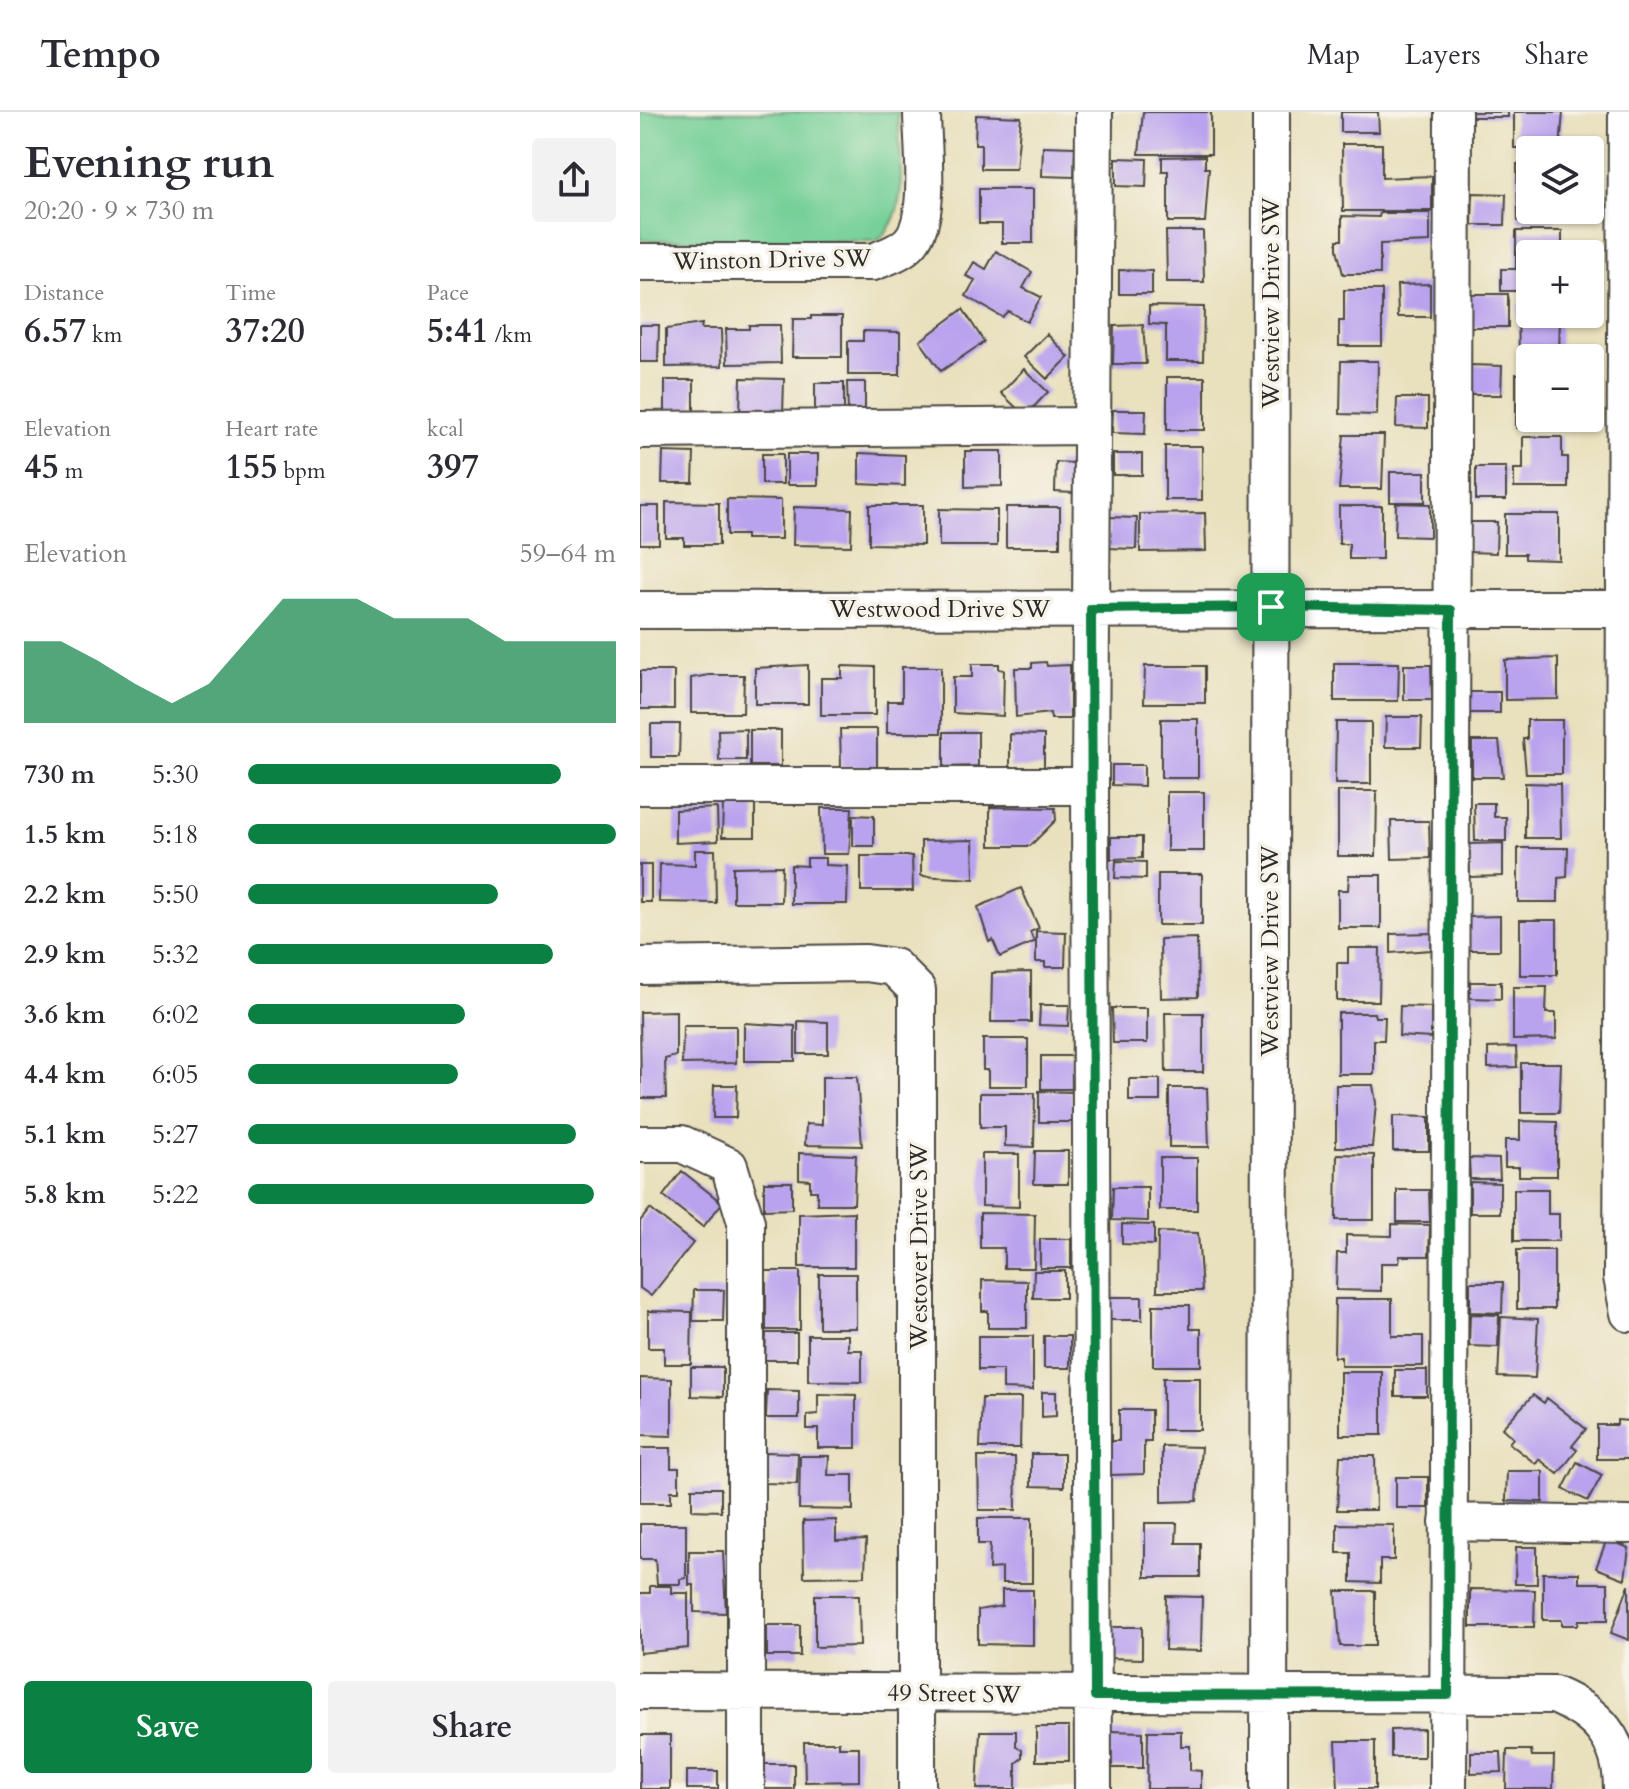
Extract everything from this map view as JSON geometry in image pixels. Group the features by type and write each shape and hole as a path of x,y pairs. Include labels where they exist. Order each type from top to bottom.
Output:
{"street":[{"name":"Winston Drive SW","path":"640,262 873,262 892,254 911,242 922,221 922,112"},
{"path":"1093,1789 1090,786 1094,112"},
{"name":"Westview Drive SW","path":"1269,1789 1271,112"},
{"path":"1448,1789 1453,112"},
{"path":"1627,112 1622,1277 1629,1313"},
{"path":"640,430 1092,426"},
{"name":"Westwood Drive SW","path":"640,610 1624,609"},
{"path":"640,786 1090,786"},
{"name":"Westover Drive SW","path":"640,966 866,963 894,967 917,990 917,1789"},
{"path":"640,1144 682,1144 729,1166 746,1222 746,1789"},
{"path":"1448,1522 1629,1525"},
{"name":"49 Street SW","path":"640,1691 1095,1696 1269,1693 1554,1695 1584,1708 1610,1738 1622,1770 1622,1789"}],"green space":[{"path":"640,112 898,112 901,182 895,215 877,241 640,240"}],"building":[{"path":"1143,112 1211,112 1211,154 1139,154"},
{"path":"1341,112 1378,112 1379,132 1341,132"},
{"path":"1472,112 1508,112 1508,117 1472,117"},
{"path":"1514,112 1563,112 1561,136 1516,136 1514,148"},
{"path":"976,115 1021,117 1016,169 981,169 981,144 975,144"},
{"path":"1342,144 1382,144 1382,178 1432,176 1432,211 1343,211"},
{"path":"1043,146 1075,147 1074,177 1042,176"},
{"path":"1205,156 1205,168 1209,168 1205,222 1168,222 1168,171 1162,171 1162,157"},
{"path":"1116,158 1147,159 1146,187 1116,186"},
{"path":"979,189 1033,189 1033,243 1002,243 1002,224 979,224"},
{"path":"1473,193 1506,194 1505,225 1472,225"},
{"path":"1380,213 1430,213 1430,242 1380,244 1380,274 1343,274 1337,249 1337,240 1342,240 1342,216 1379,217"},
{"path":"1166,231 1203,231 1204,282 1167,282"},
{"path":"1516,231 1562,231 1562,240 1516,240"},
{"path":"996,251 1032,272 1023,288 1041,297 1027,322 1008,311 1002,317 966,296 975,280 966,276 974,262 986,269"},
{"path":"1501,269 1516,269 1516,291 1501,291"},
{"path":"1119,270 1152,271 1152,294 1119,294"},
{"path":"1430,284 1430,317 1398,317 1397,285"},
{"path":"1344,290 1382,290 1382,346 1339,346 1339,321 1344,321"},
{"path":"1471,294 1508,294 1508,327 1471,327"},
{"path":"1149,306 1204,307 1203,361 1166,361 1166,325 1149,324"},
{"path":"963,309 984,342 941,371 920,341"},
{"path":"811,316 842,316 842,357 792,357 793,319 811,319"},
{"path":"702,324 701,329 721,329 722,366 666,367 666,329"},
{"path":"640,325 659,325 658,362 640,362"},
{"path":"749,325 780,325 781,363 727,364 726,329 749,329"},
{"path":"1143,325 1146,364 1113,364 1114,326"},
{"path":"1518,328 1560,328 1559,344 1519,344"},
{"path":"863,331 900,332 900,375 848,375 848,341 863,341"},
{"path":"1047,334 1069,357 1047,379 1024,357"},
{"path":"1341,361 1378,361 1377,415 1340,414"},
{"path":"1470,365 1502,366 1501,395 1469,395"},
{"path":"1024,369 1048,392 1025,416 1001,393"},
{"path":"1167,377 1205,377 1205,430 1167,430"},
{"path":"741,378 784,379 783,415 740,414"},
{"path":"665,380 694,380 694,414 665,414"},
{"path":"847,382 865,382 865,414 848,414"},
{"path":"815,383 844,383 844,414 815,413"},
{"path":"1397,398 1428,398 1428,428 1396,427"},
{"path":"1113,410 1146,410 1145,434 1112,433"},
{"path":"1344,435 1384,435 1382,489 1339,489"},
{"path":"1523,437 1562,437 1562,457 1568,457 1568,488 1514,488 1514,469 1523,469"},
{"path":"1165,446 1202,446 1202,500 1165,500"},
{"path":"965,451 1002,451 1002,486 965,487"},
{"path":"663,452 694,453 693,483 662,483"},
{"path":"859,453 905,455 905,486 859,484"},
{"path":"762,454 783,454 783,484 762,484"},
{"path":"787,454 818,454 818,485 787,485"},
{"path":"1113,454 1142,454 1142,475 1113,475"},
{"path":"1056,462 1074,463 1073,493 1055,492"},
{"path":"1476,467 1506,467 1506,500 1476,500"},
{"path":"1390,472 1425,472 1425,502 1390,502"},
{"path":"727,499 781,500 781,539 746,539 746,535 727,535"},
{"path":"666,502 719,503 719,545 684,545 684,538 666,538"},
{"path":"1396,503 1430,504 1430,537 1395,536"},
{"path":"869,505 923,505 923,545 869,544"},
{"path":"640,506 659,506 659,544 640,544"},
{"path":"1339,506 1382,506 1382,559 1349,559 1349,544 1339,544"},
{"path":"794,507 852,509 851,546 793,545"},
{"path":"1006,507 1060,507 1060,547 1006,547"},
{"path":"939,509 997,510 997,546 939,546"},
{"path":"1205,513 1206,551 1140,552 1140,514"},
{"path":"1505,514 1559,514 1559,560 1525,559 1525,554 1505,554"},
{"path":"1109,517 1137,518 1136,549 1108,548"},
{"path":"1469,522 1497,522 1496,553 1469,552"},
{"path":"1558,658 1558,699 1505,700 1505,660"},
{"path":"1046,662 1047,666 1070,665 1070,719 1051,719 1050,713 1016,717 1015,668 1032,668 1032,663"},
{"path":"1334,663 1399,663 1398,701 1334,701"},
{"path":"972,664 999,664 999,669 1004,670 1003,716 953,713 953,677 972,677"},
{"path":"808,665 808,704 755,704 755,668"},
{"path":"1404,665 1431,665 1432,700 1404,700"},
{"path":"842,666 875,667 875,715 821,715 821,678 842,678"},
{"path":"1145,666 1205,666 1205,703 1144,703"},
{"path":"902,667 941,667 941,733 887,733 887,701 902,701"},
{"path":"640,671 674,671 674,709 640,709"},
{"path":"744,675 743,713 691,713 691,678"},
{"path":"1470,692 1500,692 1500,713 1470,713"},
{"path":"1386,717 1422,717 1421,747 1385,747"},
{"path":"1161,719 1198,719 1198,778 1161,778"},
{"path":"1527,720 1562,720 1562,774 1526,774 1523,739 1527,739"},
{"path":"1336,722 1371,722 1371,784 1335,784"},
{"path":"651,724 680,724 679,757 651,757"},
{"path":"746,729 746,760 719,760 718,730"},
{"path":"840,729 877,729 877,767 841,767"},
{"path":"750,730 781,730 781,766 750,766"},
{"path":"944,732 978,732 978,766 944,767"},
{"path":"1010,734 1044,735 1044,768 1010,768"},
{"path":"1472,741 1499,741 1503,777 1472,777"},
{"path":"1112,765 1144,765 1144,786 1112,785"},
{"path":"1525,783 1560,784 1561,838 1525,838"},
{"path":"1338,791 1377,791 1376,856 1338,856"},
{"path":"1167,792 1204,792 1204,851 1167,851"},
{"path":"1474,803 1494,803 1494,817 1506,817 1506,841 1475,841"},
{"path":"723,804 755,804 755,837 722,837"},
{"path":"990,807 1055,808 1056,820 1030,846 990,846"},
{"path":"717,808 718,841 675,843 675,810"},
{"path":"821,808 852,808 849,854 822,854"},
{"path":"853,815 874,816 874,846 853,846"},
{"path":"1391,821 1429,821 1430,858 1392,859"},
{"path":"1111,837 1142,837 1142,858 1111,859"},
{"path":"973,840 974,879 921,876 921,841"},
{"path":"1503,843 1503,876 1470,877 1469,844"},
{"path":"1518,848 1568,848 1567,877 1558,878 1558,902 1518,902"},
{"path":"695,850 715,850 716,903 659,902 660,864 695,865"},
{"path":"861,856 912,856 913,891 861,891"},
{"path":"807,858 825,858 825,865 848,866 847,904 791,904 791,865 807,866"},
{"path":"1116,861 1146,862 1146,879 1115,878"},
{"path":"640,865 651,865 651,902 640,902"},
{"path":"782,866 781,902 733,902 733,867"},
{"path":"1158,874 1202,874 1202,925 1158,925"},
{"path":"1349,875 1381,875 1381,928 1338,928 1338,890 1348,890"},
{"path":"1021,888 1039,928 1030,932 1034,942 1000,957 993,940 989,942 978,907"},
{"path":"1500,916 1500,950 1469,950 1469,917"},
{"path":"1520,920 1557,920 1557,975 1520,975"},
{"path":"1036,931 1066,932 1065,967 1045,967 1045,962 1036,962"},
{"path":"1432,933 1431,950 1391,953 1391,934"},
{"path":"1197,938 1198,997 1161,998 1160,939"},
{"path":"1348,948 1380,948 1379,1001 1337,1001 1337,963 1348,963"},
{"path":"1031,972 1031,1022 991,1022 992,973"},
{"path":"1470,982 1501,982 1501,999 1470,998"},
{"path":"1513,987 1547,987 1546,1013 1556,1013 1556,1039 1513,1040"},
{"path":"1040,1005 1069,1005 1068,1026 1039,1025"},
{"path":"1400,1006 1431,1007 1431,1038 1399,1036"},
{"path":"1112,1008 1147,1008 1147,1043 1113,1043"},
{"path":"676,1011 676,1056 665,1059 666,1098 641,1098 640,1012"},
{"path":"1165,1013 1203,1013 1203,1072 1166,1072"},
{"path":"1338,1013 1374,1013 1375,1017 1385,1017 1384,1040 1374,1040 1374,1074 1338,1074"},
{"path":"798,1021 828,1022 828,1054 798,1054"},
{"path":"744,1023 795,1026 795,1061 744,1061"},
{"path":"683,1026 736,1026 736,1063 682,1064"},
{"path":"983,1039 1028,1039 1028,1086 988,1086 988,1070 983,1070"},
{"path":"1516,1047 1517,1067 1488,1068 1488,1048"},
{"path":"1041,1056 1072,1056 1072,1089 1041,1089"},
{"path":"1521,1063 1561,1063 1559,1113 1521,1113"},
{"path":"822,1077 857,1077 862,1146 805,1145 806,1124 822,1125"},
{"path":"1129,1079 1160,1079 1160,1101 1129,1101"},
{"path":"714,1085 737,1085 736,1118 713,1118"},
{"path":"1336,1085 1373,1085 1376,1103 1372,1147 1336,1147"},
{"path":"1169,1088 1207,1088 1209,1147 1169,1147"},
{"path":"1039,1091 1072,1092 1072,1122 1039,1122"},
{"path":"980,1093 1035,1093 1034,1147 1005,1146 1005,1127 980,1127"},
{"path":"1393,1116 1429,1117 1429,1151 1393,1151"},
{"path":"1520,1121 1557,1122 1557,1176 1519,1176 1519,1167 1505,1167 1505,1140 1520,1140"},
{"path":"1035,1151 1068,1151 1068,1184 1034,1184"},
{"path":"799,1153 856,1155 854,1204 817,1204 817,1191 810,1191 810,1180 799,1179"},
{"path":"982,1154 1019,1154 1019,1207 982,1206"},
{"path":"1337,1154 1374,1155 1374,1220 1336,1220"},
{"path":"1160,1158 1197,1158 1197,1210 1160,1210"},
{"path":"1469,1158 1499,1159 1500,1179 1470,1179"},
{"path":"682,1171 722,1203 703,1227 663,1196"},
{"path":"764,1182 792,1182 792,1209 764,1210"},
{"path":"1470,1182 1500,1183 1500,1213 1470,1213"},
{"path":"1113,1187 1148,1187 1148,1221 1112,1220"},
{"path":"1514,1189 1548,1189 1548,1214 1559,1214 1559,1241 1514,1241"},
{"path":"1397,1190 1429,1190 1430,1222 1397,1222"},
{"path":"650,1209 693,1243 651,1296 640,1288 640,1221"},
{"path":"854,1212 854,1267 799,1267 799,1214"},
{"path":"980,1213 1035,1214 1034,1268 1004,1268 1004,1248 980,1248"},
{"path":"1122,1224 1154,1225 1154,1245 1122,1244"},
{"path":"1392,1224 1430,1225 1429,1256 1400,1256 1399,1263 1381,1263 1381,1291 1336,1290 1337,1253 1346,1253 1346,1235 1392,1236"},
{"path":"1158,1232 1198,1233 1202,1291 1157,1291"},
{"path":"1040,1239 1071,1239 1071,1268 1040,1268"},
{"path":"1517,1250 1554,1250 1554,1309 1517,1309"},
{"path":"766,1271 800,1271 800,1330 766,1330"},
{"path":"1034,1271 1065,1271 1065,1298 1033,1298"},
{"path":"819,1274 856,1274 856,1328 819,1328"},
{"path":"982,1280 1027,1281 1027,1328 988,1328 988,1311 982,1311"},
{"path":"1470,1282 1503,1282 1502,1313 1470,1312"},
{"path":"694,1290 724,1290 723,1321 693,1321"},
{"path":"1110,1297 1142,1297 1142,1320 1110,1320"},
{"path":"1335,1299 1392,1299 1392,1336 1423,1336 1423,1366 1341,1366 1341,1357 1334,1357"},
{"path":"1153,1305 1190,1305 1190,1329 1201,1329 1201,1366 1153,1366"},
{"path":"648,1311 692,1312 691,1364 664,1364 664,1348 648,1348"},
{"path":"1470,1314 1499,1315 1498,1347 1469,1346"},
{"path":"1501,1317 1538,1319 1535,1378 1498,1377"},
{"path":"766,1333 797,1333 797,1360 765,1360"},
{"path":"808,1335 848,1335 848,1350 862,1350 862,1382 808,1381"},
{"path":"978,1336 1033,1336 1033,1390 1003,1389 1003,1370 978,1370"},
{"path":"1044,1336 1070,1336 1070,1368 1044,1368"},
{"path":"691,1367 723,1367 723,1397 691,1396"},
{"path":"1395,1370 1427,1370 1427,1396 1395,1396"},
{"path":"1340,1372 1382,1372 1382,1435 1340,1435"},
{"path":"640,1378 672,1379 672,1436 640,1435"},
{"path":"1163,1378 1200,1378 1200,1430 1163,1430"},
{"path":"767,1390 799,1391 799,1418 766,1418"},
{"path":"1042,1392 1056,1392 1056,1416 1042,1417"},
{"path":"818,1394 856,1395 856,1448 818,1448 818,1429 807,1429 807,1415 818,1414"},
{"path":"1533,1395 1544,1403 1547,1398 1586,1429 1572,1446 1577,1450 1558,1474 1539,1459 1536,1464 1509,1443 1513,1438 1502,1428"},
{"path":"982,1398 1021,1398 1020,1448 980,1448"},
{"path":"1119,1410 1151,1410 1151,1441 1144,1441 1144,1474 1110,1475 1109,1441 1119,1441"},
{"path":"1617,1420 1629,1421 1629,1459 1597,1459 1597,1425 1617,1425"},
{"path":"1162,1446 1201,1447 1197,1501 1162,1502"},
{"path":"640,1448 671,1448 671,1468 679,1468 679,1491 671,1491 671,1503 640,1503"},
{"path":"765,1452 798,1453 797,1484 765,1483"},
{"path":"1031,1454 1064,1454 1064,1487 1031,1486"},
{"path":"800,1456 829,1456 828,1475 853,1475 853,1510 799,1509"},
{"path":"1340,1456 1375,1456 1376,1510 1337,1510"},
{"path":"978,1457 1015,1457 1016,1510 979,1510"},
{"path":"1577,1462 1602,1475 1588,1501 1563,1489"},
{"path":"1507,1471 1543,1471 1543,1502 1506,1501"},
{"path":"1396,1477 1428,1477 1428,1508 1396,1508"},
{"path":"692,1488 721,1488 721,1511 692,1510"},
{"path":"978,1518 1032,1518 1032,1583 1002,1583 1002,1568 989,1569 990,1544 978,1544"},
{"path":"836,1520 836,1541 866,1540 865,1576 804,1577 803,1521"},
{"path":"1145,1523 1177,1523 1176,1543 1200,1543 1200,1577 1145,1577"},
{"path":"640,1524 686,1524 686,1578 680,1579 680,1584 657,1584 655,1559 640,1559"},
{"path":"1337,1524 1394,1525 1394,1560 1380,1560 1380,1583 1351,1582 1351,1553 1337,1553"},
{"path":"1607,1539 1629,1548 1625,1579 1596,1568"},
{"path":"1516,1547 1537,1547 1537,1584 1515,1584"},
{"path":"689,1551 723,1551 726,1613 694,1612 694,1585 689,1585"},
{"path":"1543,1573 1579,1573 1579,1583 1608,1583 1608,1620 1579,1620 1578,1625 1562,1625 1562,1620 1543,1620"},
{"path":"1629,1585 1629,1640 1611,1633"},
{"path":"650,1586 671,1586 671,1593 688,1593 688,1648 640,1653 640,1593 650,1593"},
{"path":"1470,1589 1535,1590 1534,1627 1470,1627"},
{"path":"1002,1590 1033,1590 1033,1645 978,1644 978,1610 1002,1606"},
{"path":"1336,1591 1375,1591 1375,1646 1340,1646"},
{"path":"815,1595 859,1595 860,1646 815,1647"},
{"path":"1166,1596 1202,1597 1201,1651 1165,1650"},
{"path":"767,1625 800,1625 800,1656 767,1656"},
{"path":"1109,1627 1142,1627 1142,1659 1109,1658"},
{"path":"1036,1727 1069,1727 1069,1761 1036,1761"},
{"path":"1424,1729 1424,1757 1391,1757 1391,1730"},
{"path":"980,1731 1016,1731 1016,1746 1022,1750 1022,1758 1016,1763 1016,1789 977,1789"},
{"path":"1110,1731 1143,1732 1143,1768 1109,1768"},
{"path":"1148,1731 1181,1731 1181,1746 1190,1746 1190,1770 1201,1771 1201,1789 1147,1789"},
{"path":"640,1735 670,1735 670,1789 640,1789"},
{"path":"1336,1741 1375,1741 1375,1789 1338,1789"},
{"path":"804,1742 839,1742 839,1747 859,1747 859,1781 805,1782"},
{"path":"1507,1750 1531,1750 1532,1756 1554,1756 1553,1789 1506,1789"},
{"path":"1471,1752 1501,1752 1502,1772 1471,1773"},
{"path":"764,1764 794,1764 794,1789 763,1789"},
{"path":"687,1771 718,1771 718,1789 687,1789"}],"route":[{"path":"1271,607 1451,610 1448,1695 1269,1693 1095,1696 1091,609 1271,607"}]}
